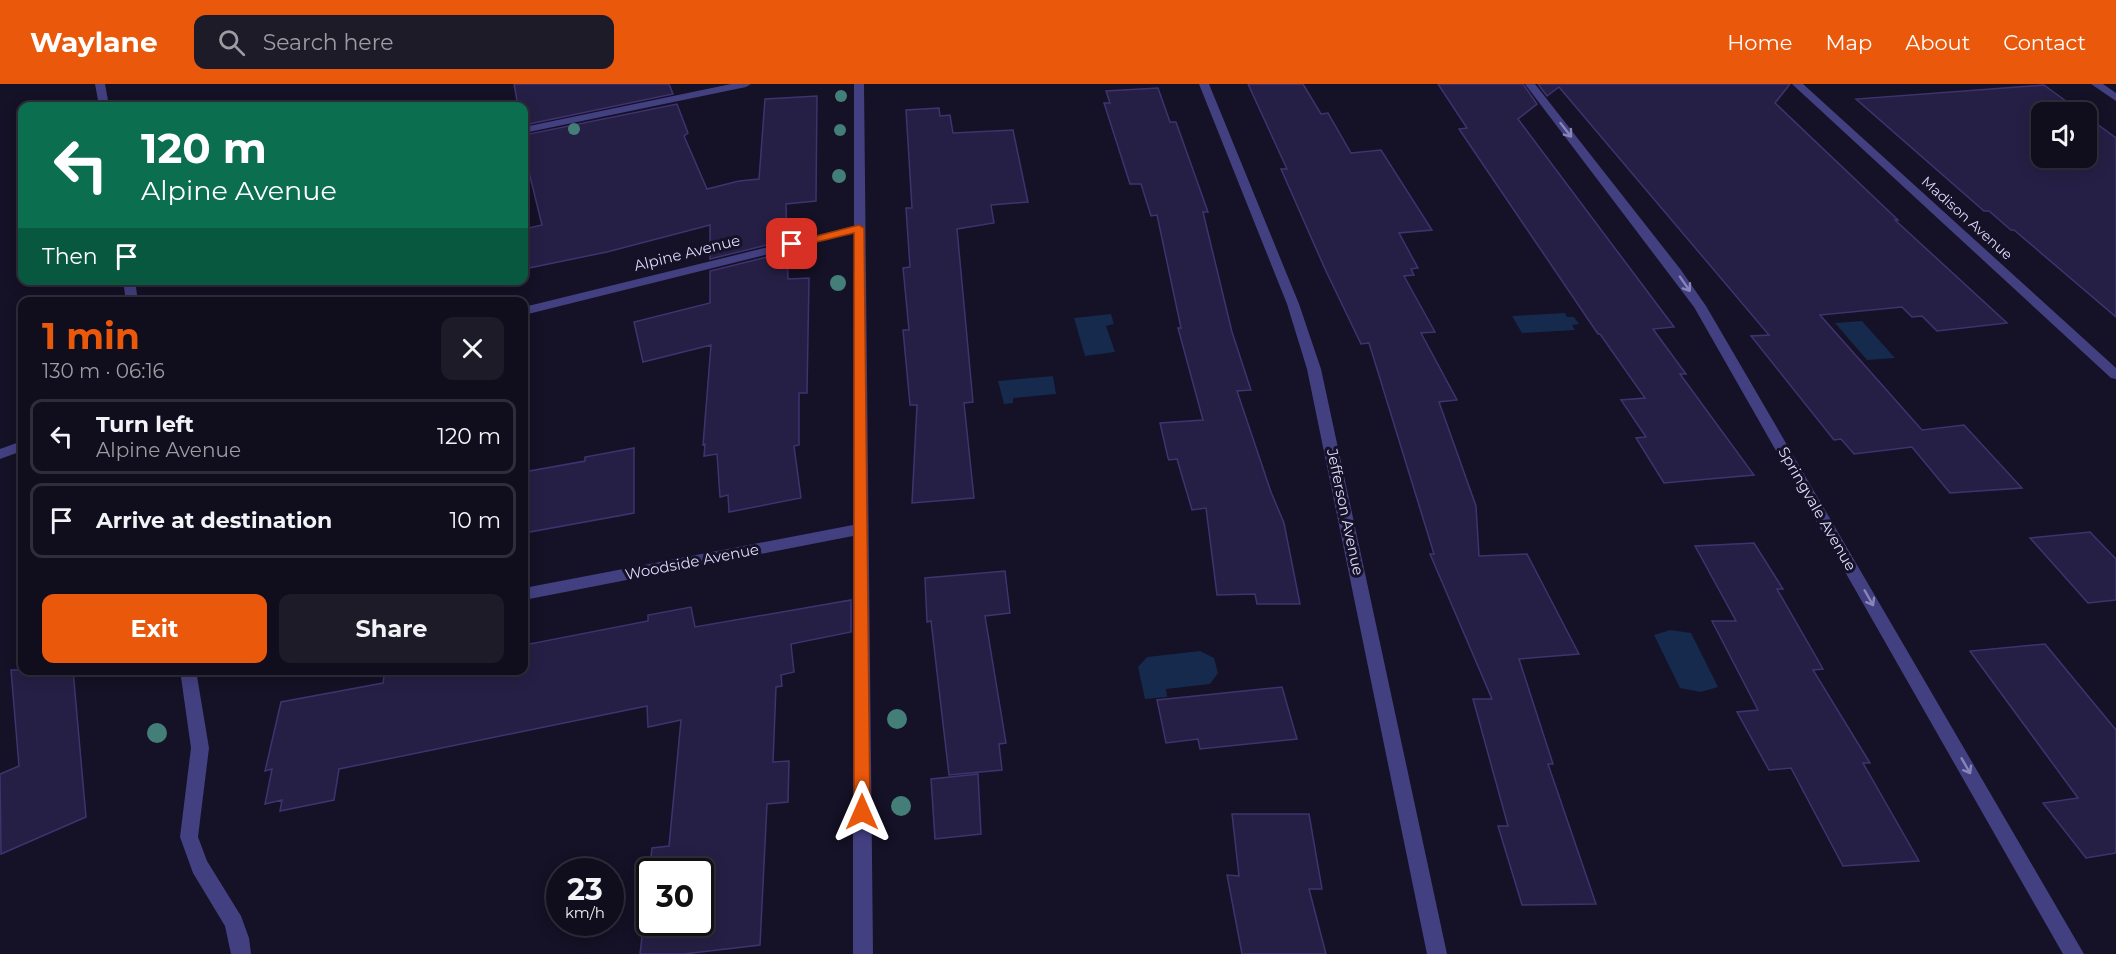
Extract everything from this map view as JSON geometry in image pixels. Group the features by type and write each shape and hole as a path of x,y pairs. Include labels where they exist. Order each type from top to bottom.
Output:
{"street":[{"path":"100,84 103,102"},
{"path":"528,129 746,84"},
{"path":"859,84 863,954"},
{"name":"Jefferson Avenue","path":"1204,84 1293,304 1314,369 1437,954"},
{"name":"Springvale Avenue","path":"1530,84 1677,273 1700,306 2074,954"},
{"name":"Madison Avenue","path":"1797,84 2116,375"},
{"path":"2096,84 2116,98"},
{"name":"Alpine Avenue","path":"528,310 859,228"},
{"path":"0,454 18,447"},
{"name":"Woodside Avenue","path":"528,593 860,529"},
{"path":"189,675 200,748 189,837 191,851 236,926 241,954"}],"water":[{"path":"1565,313 1567,317 1574,317 1579,324 1572,325 1575,330 1522,333 1512,316"},
{"path":"1111,314 1114,324 1106,326 1115,352 1085,356 1074,318"},
{"path":"1862,321 1895,358 1867,360 1835,323"},
{"path":"1053,376 1056,394 1013,398 1013,403 1004,404 998,381"},
{"path":"1670,630 1691,633 1718,687 1701,692 1680,688 1654,635"},
{"path":"1200,651 1214,658 1218,673 1210,684 1166,689 1167,697 1145,699 1138,667 1147,657"}],"building":[{"path":"514,84 669,84 673,94 528,124 528,102 517,102"},
{"path":"1248,84 1303,84 1321,114 1328,113 1351,153 1381,150 1432,230 1399,233 1418,268 1411,269 1414,275 1404,276 1435,332 1421,333 1457,400 1439,402 1476,506 1479,556 1527,554 1579,654 1519,659 1553,764 1548,764 1596,904 1522,905 1498,826 1508,826 1473,699 1492,699 1430,554 1434,554 1369,343 1361,344 1325,269 1281,169 1287,169"},
{"path":"1438,84 1523,84 1537,104 1518,119 1674,327 1653,329 1686,374 1680,374 1754,475 1664,483 1636,438 1646,437 1621,400 1645,398 1598,334 1459,129 1467,128"},
{"path":"1538,84 1790,84 1775,103 1898,220 1895,220 2007,323 1937,331 1922,316 1912,317 1902,307 1820,315 1922,430 1964,425 2022,488 1950,493 1912,447 1854,454 1841,439 1834,440 1751,336 1769,335 1559,87 1547,96"},
{"path":"2044,85 2067,102 2031,102 2031,168 2097,168 2097,124 2116,138 2116,317 2014,230 2011,230 1989,211 1984,211 1856,99"},
{"path":"1158,88 1170,122 1176,122 1208,212 1203,212 1232,332 1251,390 1237,391 1271,492 1284,523 1300,604 1257,604 1255,594 1217,595 1206,508 1192,510 1177,459 1169,460 1168,458 1160,423 1203,420 1178,328 1181,328 1157,215 1151,216 1141,184 1130,184 1104,103 1110,103 1106,91"},
{"path":"817,96 816,201 786,204 787,240 710,259 710,225 607,252 528,268 528,228 542,225 528,168 528,134 677,104 688,133 684,136 707,189 739,181 759,179 765,99"},
{"path":"939,108 940,116 950,115 953,133 1013,130 1028,202 991,205 994,223 957,229 973,402 964,403 974,498 912,503 917,405 910,405 903,330 909,330 903,268 910,267 906,208 912,208 906,110"},
{"path":"787,252 788,279 809,278 807,393 799,393 799,445 794,446 801,498 729,512 728,495 720,497 717,454 704,456 711,345 643,362 634,322 710,303 710,271"},
{"path":"634,448 634,513 528,532 528,471 585,461 585,457"},
{"path":"2090,532 2116,559 2116,600 2088,603 2030,538"},
{"path":"1754,543 1783,589 1777,589 1823,669 1813,670 1870,763 1863,763 1919,861 1843,866 1791,768 1769,770 1737,712 1758,710 1712,621 1736,621 1695,546"},
{"path":"1005,571 1010,613 985,616 1006,743 999,744 1002,770 949,775 931,621 927,622 925,578"},
{"path":"851,600 851,632 791,644 794,672 781,675 782,686 776,687 773,762 789,761 788,802 767,804 760,945 684,954 640,954 642,936 714,936 714,858 651,858 652,848 669,846 681,720 648,727 647,706 339,769 334,800 280,811 282,800 265,804 272,769 265,771 281,702 383,683 384,675 528,675 528,644 648,621 648,615 691,607 695,627"},
{"path":"2045,644 2116,730 2116,853 2086,858 2043,803 2078,798 1970,651"},
{"path":"11,670 18,670 18,675 73,675 86,817 1,854 0,774 19,766"},
{"path":"1282,687 1297,739 1200,749 1198,739 1166,743 1157,700"},
{"path":"978,774 981,834 935,839 931,779"},
{"path":"1232,814 1309,814 1322,889 1309,889 1326,954 1242,954 1227,875 1239,876"}],"route":[{"path":"792,244 859,228 862,812"}]}
